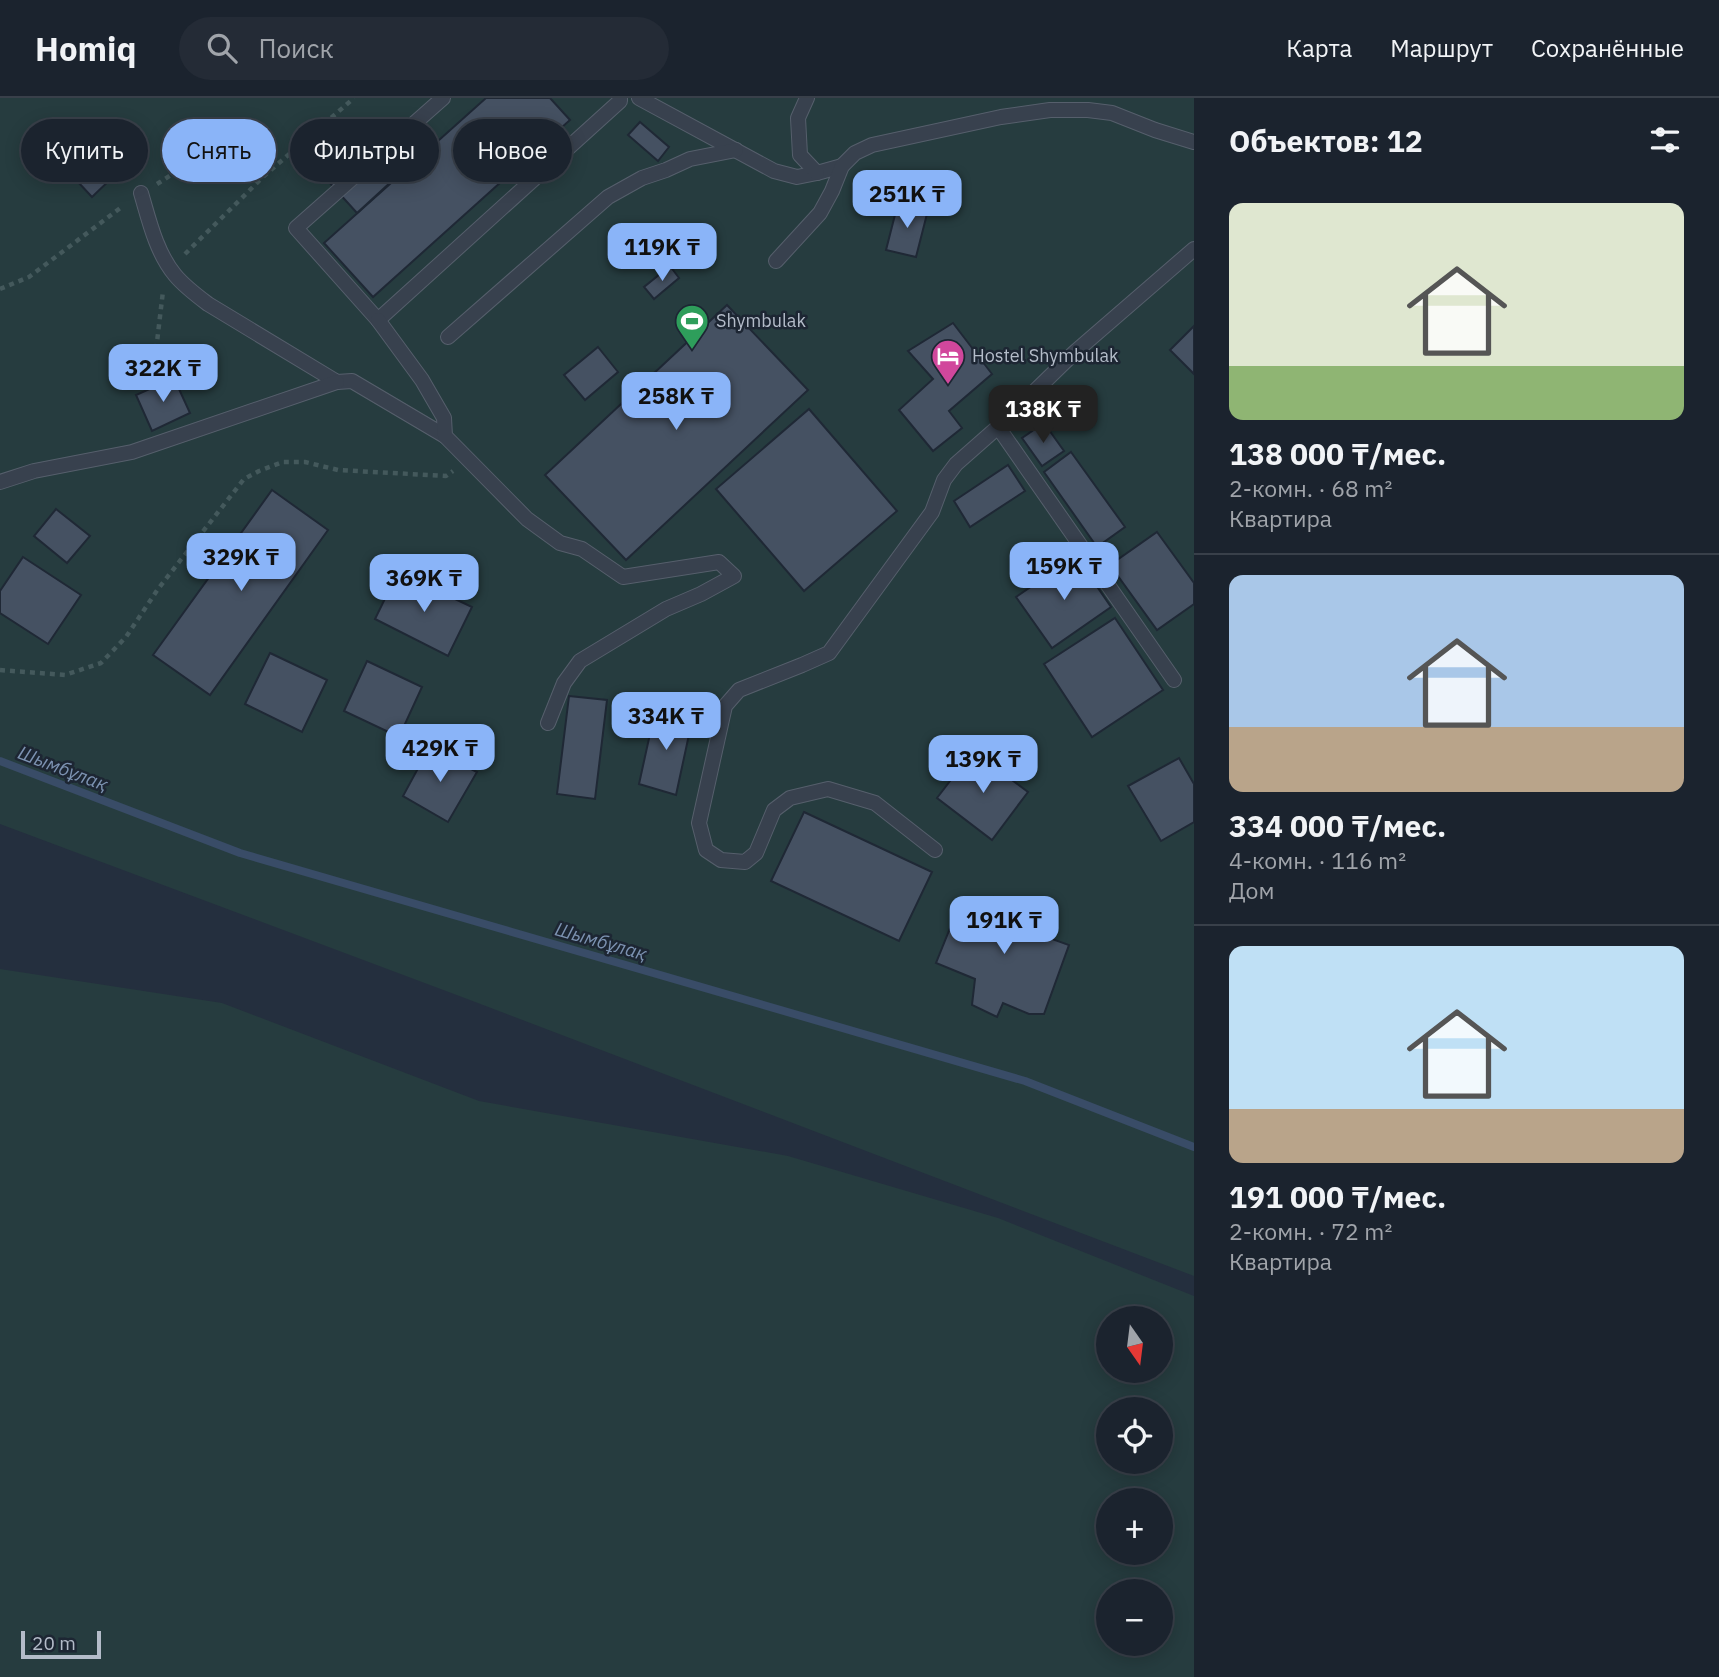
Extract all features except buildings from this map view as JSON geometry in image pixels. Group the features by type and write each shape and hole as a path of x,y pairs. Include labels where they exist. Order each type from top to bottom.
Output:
{"lane":[{"path":"443,98 296,228 378,320 422,380 444,418 445,436"},
{"path":"639,98 774,172 796,177 842,166"},
{"path":"807,98 798,118 800,155 817,173"},
{"path":"378,320 619,99"},
{"path":"776,261 820,213 842,166 855,153 872,145 1001,117 1049,110 1112,113 1194,142"},
{"path":"448,337 608,197 642,178 690,159 736,150"},
{"path":"141,193 155,240 173,273 191,291 337,382"},
{"path":"935,850 875,803 828,789 790,798 774,810 756,853 745,862 721,860 706,850 699,823 725,705 739,690 829,653 932,512 944,480 956,464 1075,352 1194,249"},
{"path":"0,482 34,471 132,452 337,382 352,381 445,436 527,519 559,543 582,549 623,578 719,562 734,576 666,609 580,661 564,683 548,723"},
{"path":"998,427 1174,680"}],"path":[{"path":"155,359 162,293 180,258 264,176 354,98"},
{"path":"0,289 29,277 141,193 162,180"},
{"path":"0,670 65,675 101,663 126,637 158,589 244,479 259,471 283,462 305,462 338,470 446,476 468,459"}],"green space":[{"path":"0,98 1194,98 1194,1276 0,824"},
{"path":"0,969 222,1003 479,1101 788,1156 998,1218 1194,1296 1194,1677 0,1677"}],"waterway":[{"name":"Шымбұлақ","path":"0,761 240,853 1025,1081 1194,1147"}],"place":[{"name":"Shymbulak","path":"692,351"},
{"name":"Hostel Shymbulak","path":"948,386"}]}
